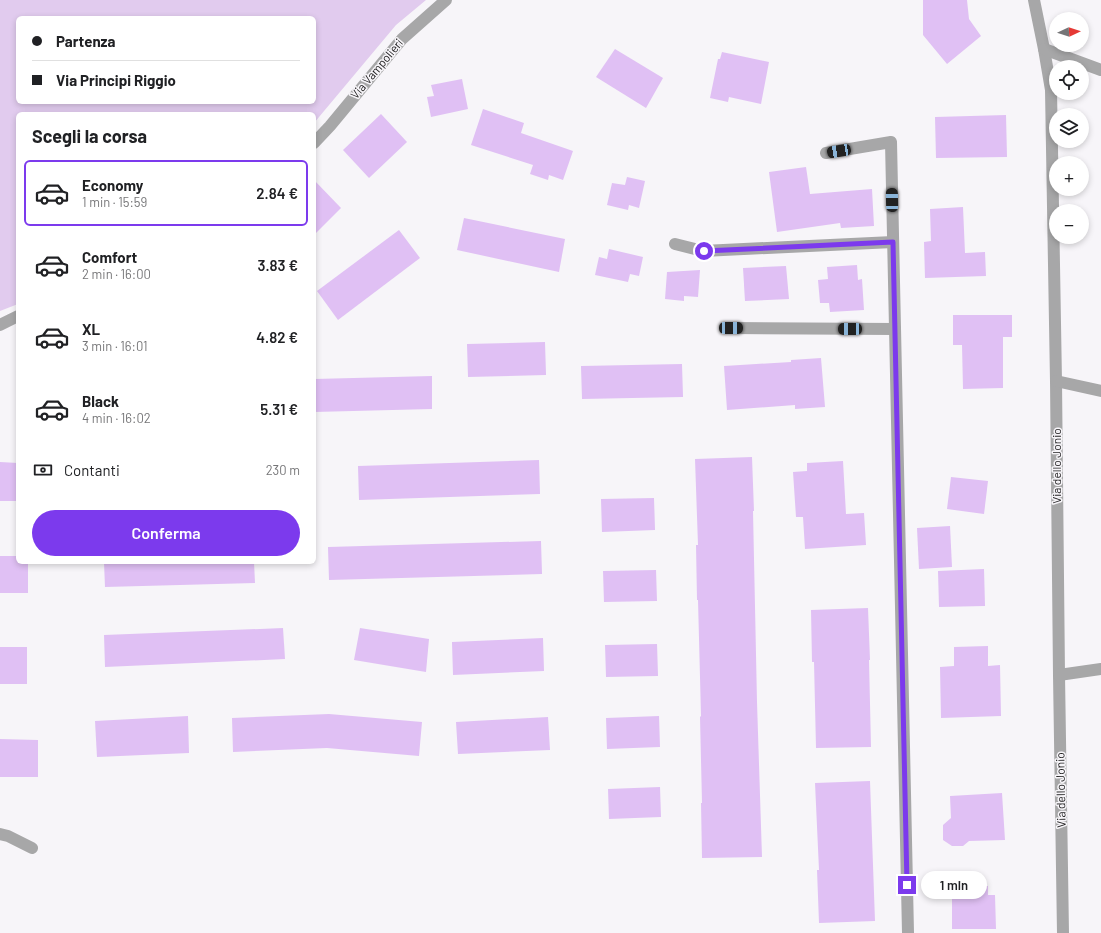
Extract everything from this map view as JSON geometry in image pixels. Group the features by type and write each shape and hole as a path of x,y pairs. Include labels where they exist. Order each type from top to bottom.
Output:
{"street":[{"name":"Via Vampolieri","path":"316,142 402,39 446,0"},
{"name":"Via dello Jonio","path":"1034,0 1051,90 1063,933"},
{"path":"1044,49 1101,70"},
{"path":"826,153 891,142 908,933"},
{"path":"675,244 704,251 893,242"},
{"path":"0,325 16,317"},
{"path":"731,328 895,329"},
{"path":"1056,380 1101,391"},
{"path":"1059,675 1101,670"},
{"path":"0,834 8,836 32,848"}],"shaded area":[{"path":"0,0 426,0 396,25 316,121 316,112 16,112 16,305 0,311"}],"building":[{"path":"923,0 967,0 969,19 981,36 947,64 923,35"},
{"path":"615,49 663,78 646,108 596,77"},
{"path":"722,52 769,62 761,104 729,97 728,102 710,98 718,59 720,59"},
{"path":"462,79 468,109 431,117 427,97 434,96 431,85"},
{"path":"483,109 524,123 521,133 573,151 563,180 549,175 548,180 530,174 533,165 471,145"},
{"path":"381,114 407,142 369,178 343,150"},
{"path":"1006,115 1007,157 936,158 935,117"},
{"path":"806,167 810,194 872,189 874,226 841,228 840,223 777,232 769,172"},
{"path":"627,177 645,181 639,208 629,205 628,210 607,205 612,183 625,185"},
{"path":"316,182 341,208 316,233"},
{"path":"963,207 965,253 985,252 986,276 925,278 924,242 931,241 930,209"},
{"path":"464,218 565,239 559,272 457,250"},
{"path":"399,230 420,258 338,320 317,291"},
{"path":"609,249 643,257 639,276 630,274 628,282 595,275 599,257 607,259"},
{"path":"857,265 858,280 862,279 864,310 830,312 829,303 820,303 818,280 828,279 827,267"},
{"path":"786,266 789,299 745,301 743,268"},
{"path":"700,270 698,297 684,296 684,301 665,299 667,272"},
{"path":"953,315 1012,315 1012,337 1003,337 1003,388 963,389 962,345 953,345"},
{"path":"545,342 546,375 468,377 467,344"},
{"path":"821,358 825,407 795,409 795,405 727,410 724,366 791,362 791,360"},
{"path":"682,364 683,397 582,399 581,366"},
{"path":"432,376 432,409 316,412 316,379"},
{"path":"752,457 762,857 702,858 701,716 696,545 698,545 695,459"},
{"path":"539,460 540,494 359,500 358,466"},
{"path":"843,461 846,514 864,513 866,545 805,549 803,517 796,517 793,472 807,471 807,463"},
{"path":"0,462 16,463 16,501 0,501"},
{"path":"951,477 988,481 984,514 947,509"},
{"path":"654,498 655,530 602,532 601,499"},
{"path":"950,526 952,567 919,569 917,528"},
{"path":"541,541 542,574 329,580 328,547"},
{"path":"0,556 16,556 16,564 28,564 28,593 0,593"},
{"path":"104,564 254,564 255,583 105,587"},
{"path":"984,569 985,606 939,607 938,571"},
{"path":"656,570 657,601 604,602 603,571"},
{"path":"868,608 871,747 816,748 811,610"},
{"path":"283,628 285,659 105,667 104,635"},
{"path":"360,628 429,639 426,672 354,660"},
{"path":"543,638 544,671 453,675 452,642"},
{"path":"657,644 658,676 606,677 605,645"},
{"path":"988,646 988,666 1000,665 1001,716 941,718 940,667 954,666 954,647"},
{"path":"0,647 27,647 27,684 0,684"},
{"path":"329,714 422,722 419,756 327,748 233,752 232,718"},
{"path":"188,716 189,753 97,757 95,721"},
{"path":"659,716 660,747 607,749 606,718"},
{"path":"548,717 550,750 458,754 456,722"},
{"path":"0,739 38,740 38,777 0,777"},
{"path":"870,781 875,921 819,923 817,870 819,870 815,783"},
{"path":"660,787 661,817 609,819 608,789"},
{"path":"1002,793 1005,840 969,841 963,846 952,846 943,840 943,825 951,818 950,796"},
{"path":"952,886 988,886 988,895 995,895 996,929 952,929"}],"route":[{"path":"704,251 893,242 907,885"}]}
